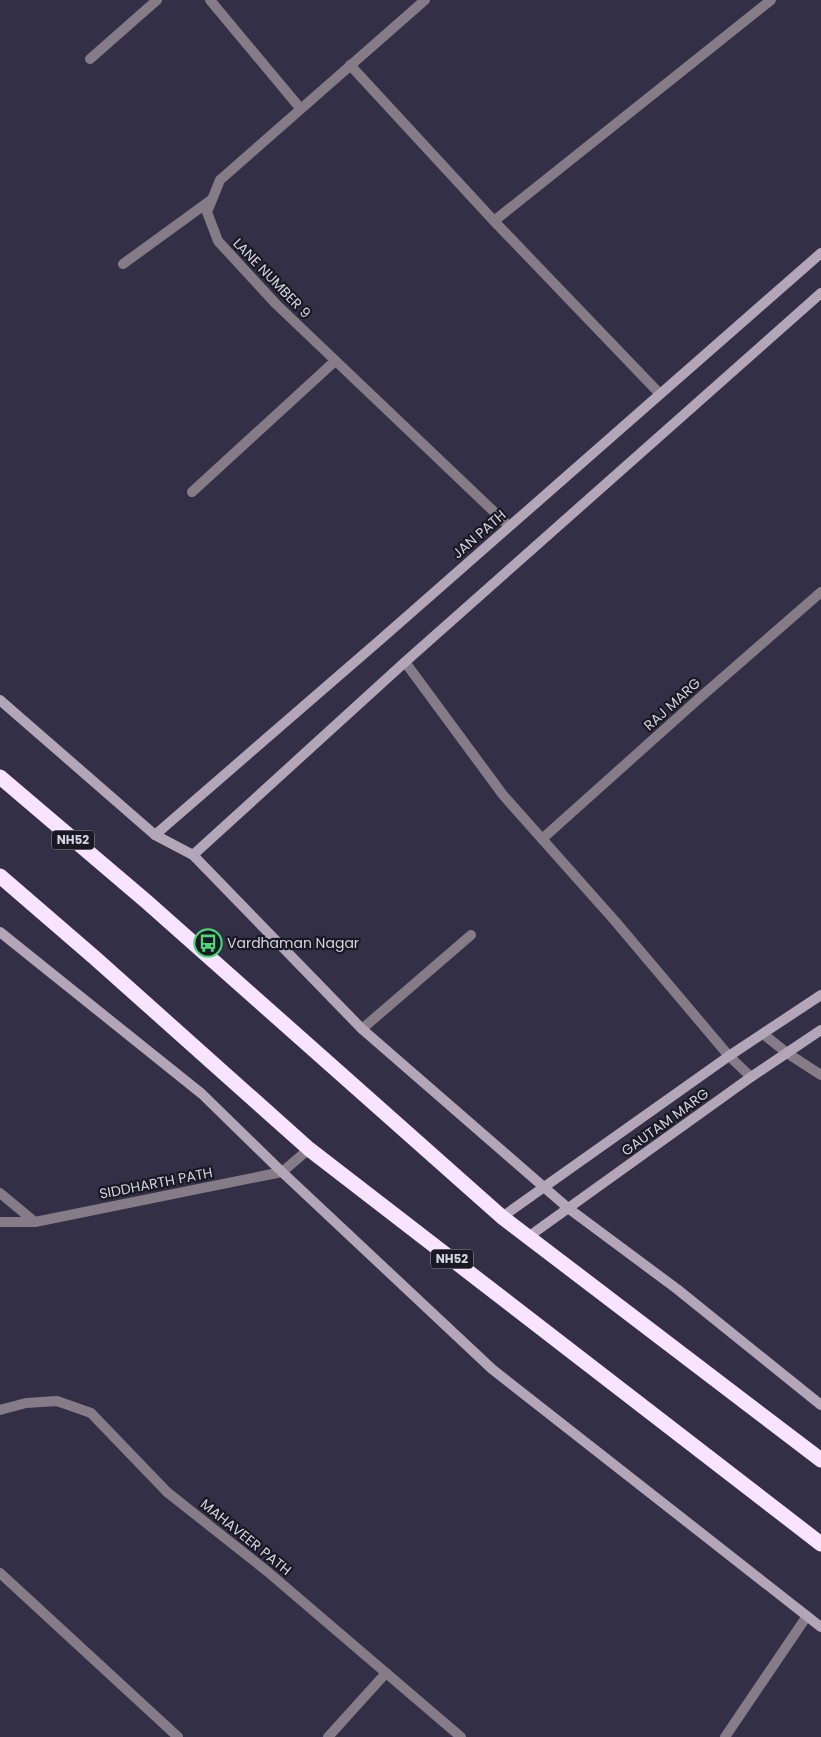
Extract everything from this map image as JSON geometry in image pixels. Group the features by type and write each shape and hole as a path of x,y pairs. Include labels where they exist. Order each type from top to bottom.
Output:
{"highway":[{"name":"NH52","path":"0,777 147,902 502,1218 821,1460"},
{"name":"NH52","path":"0,876 309,1148 821,1544"}],"street":[{"path":"90,59 156,0"},
{"path":"210,0 300,108"},
{"name":"LANE NUMBER 9","path":"425,0 220,180 207,212 218,242 276,304 509,526"},
{"path":"494,221 771,0"},
{"path":"350,65 494,221 660,394"},
{"path":"123,264 211,200"},
{"name":"JAN PATH","path":"155,835 821,253"},
{"path":"192,855 405,662 821,293"},
{"path":"192,492 335,361"},
{"name":"RAJ MARG","path":"542,839 821,592"},
{"path":"405,662 504,795 615,921 729,1056 751,1077"},
{"path":"0,700 155,835 192,855 362,1029 568,1208 676,1289 821,1405"},
{"path":"0,932 202,1094 282,1172 492,1369 821,1627"},
{"path":"362,1029 471,935"},
{"path":"502,1218 729,1056 821,995"},
{"name":"GAUTAM MARG","path":"528,1237 751,1077 821,1030"},
{"path":"763,1034 787,1053 821,1075"},
{"path":"282,1172 309,1148"},
{"name":"SIDDHARTH PATH","path":"0,1222 35,1222 282,1172"},
{"path":"0,1193 35,1222"},
{"name":"MAHAVEER PATH","path":"0,1410 26,1403 57,1401 91,1413 166,1492 268,1572 461,1737"},
{"path":"0,1573 178,1737"},
{"path":"725,1737 807,1616"},
{"path":"328,1737 386,1673"}],"place":[{"name":"Vardhaman Nagar","path":"208,943"}]}
